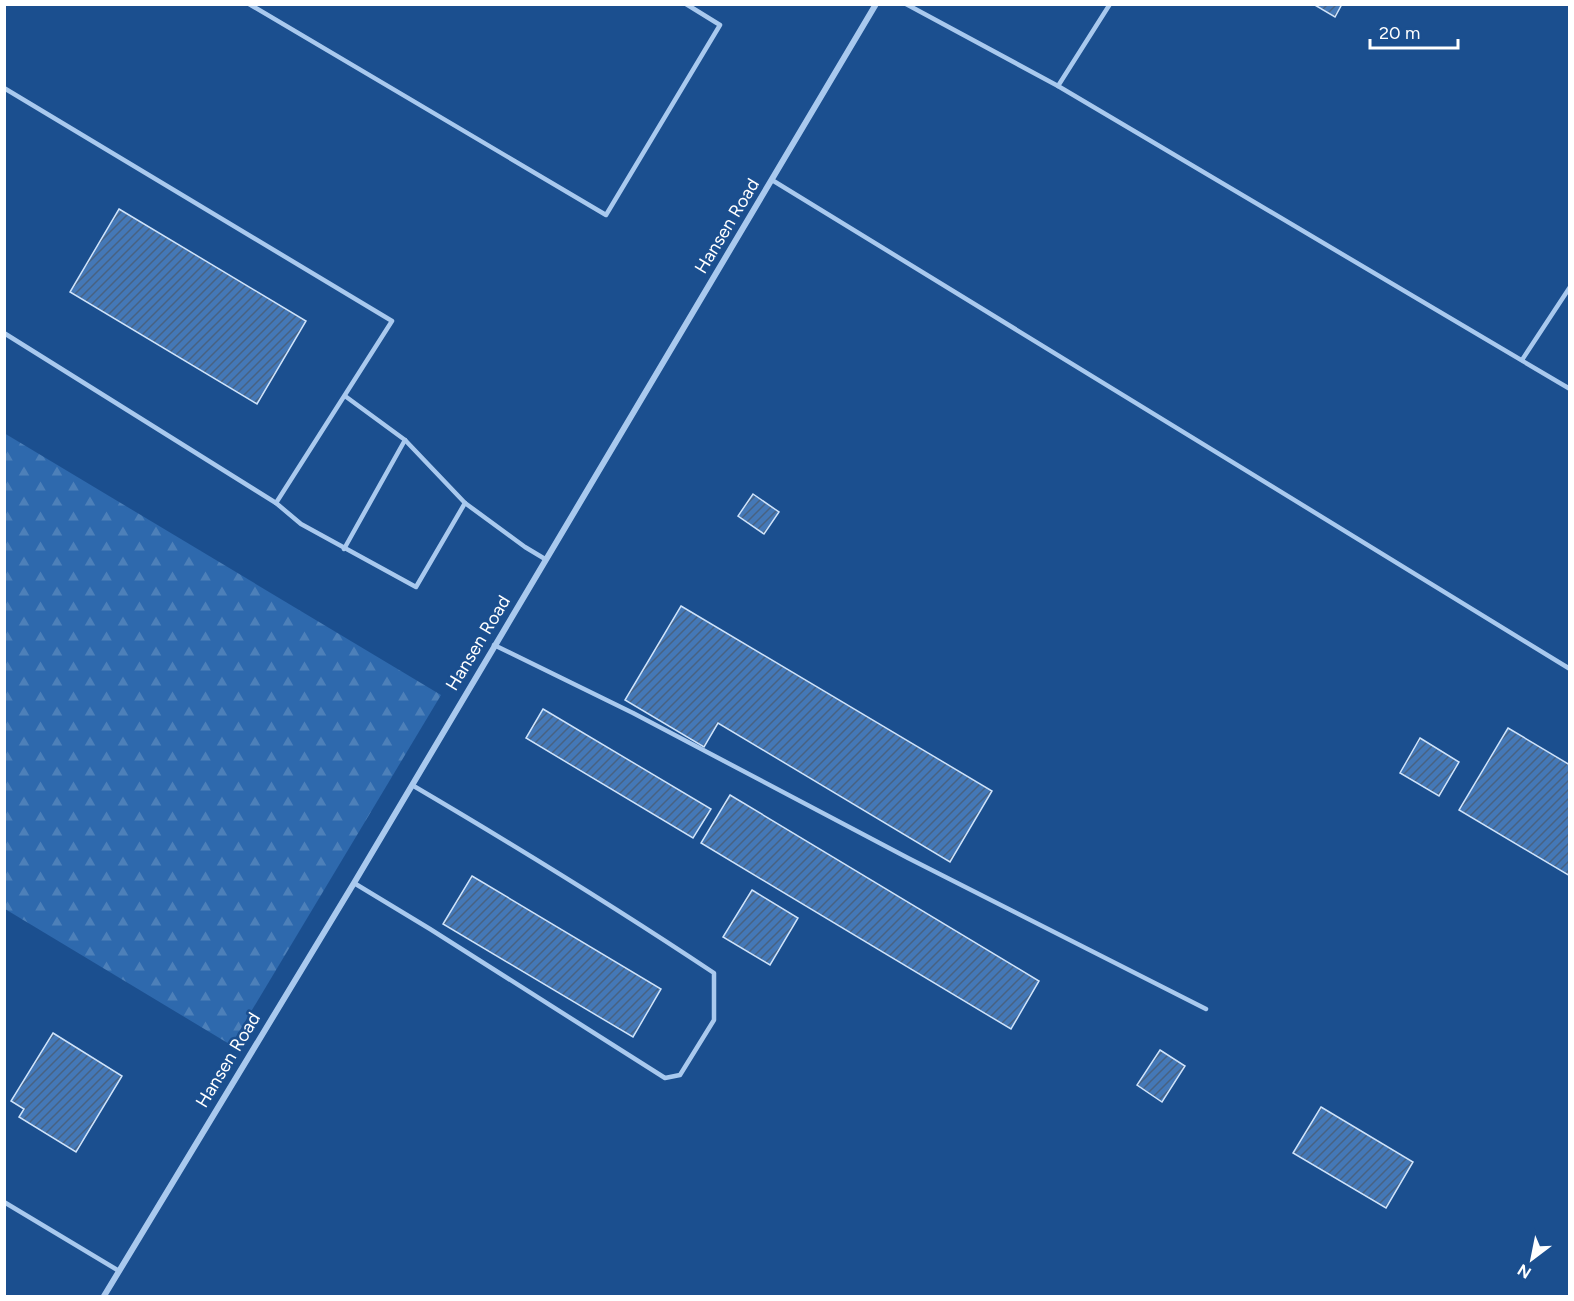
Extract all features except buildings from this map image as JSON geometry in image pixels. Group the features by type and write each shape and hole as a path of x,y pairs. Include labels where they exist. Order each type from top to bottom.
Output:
{"street":[{"name":"Hansen Road","path":"104,1296 354,883 876,4"}],"lane":[{"path":"249,4 606,215 720,25 686,4"},
{"path":"906,4 1058,86 1569,389"},
{"path":"1058,86 1110,4"},
{"path":"4,88 392,321 276,503"},
{"path":"772,180 1569,669"},
{"path":"1521,360 1569,287"},
{"path":"4,333 276,503 301,524 416,587 465,503"},
{"path":"345,396 405,440 465,503 545,559"},
{"path":"344,549 405,440"},
{"path":"494,645 633,713 908,858 1206,1009"},
{"path":"354,883 664,1078 680,1075 714,1020 714,973 499,836 412,785"},
{"path":"4,1202 118,1271"}],"green space":[{"path":"4,433 441,695 231,1045 5,909"}]}
